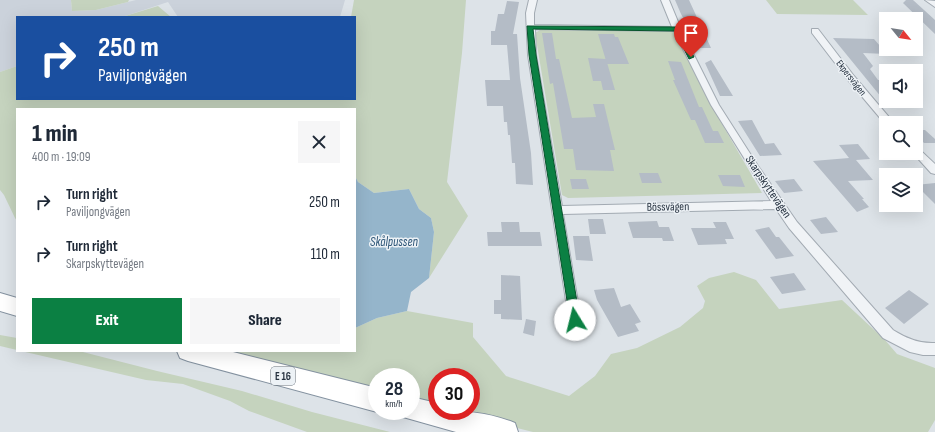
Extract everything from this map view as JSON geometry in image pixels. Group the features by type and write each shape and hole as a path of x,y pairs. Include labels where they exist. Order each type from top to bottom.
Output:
{"highway":[{"path":"0,302 16,306"},
{"name":"E 16","path":"192,352 368,398"},
{"path":"420,410 506,432"}],"street":[{"path":"533,0 530,13 532,55 575,320"},
{"name":"Skarpskyttevägen","path":"665,0 677,29 715,105 778,205 799,232 881,327 895,339 909,345 930,350 935,349"},
{"path":"929,0 935,5"},
{"path":"530,27 677,29"},
{"name":"Ekpersvägen","path":"815,31 855,83 883,116"},
{"path":"923,158 935,170"},
{"name":"Bössvägen","path":"558,210 778,205"}],"shaded area":[{"path":"0,0 71,0 72,11 96,10 136,0 345,0 340,16 177,16 168,2 125,16 16,16 16,66 0,72"}],"green space":[{"path":"71,0 129,0 128,2 96,10 72,11"},
{"path":"354,0 466,0 462,53 447,182 468,216 429,278 434,232 431,218 419,209 409,189 374,193 358,182 356,178 356,108 16,108 16,220 15,218 0,190 0,72 16,66 16,100 356,100 356,16 351,16"},
{"path":"766,0 853,0 868,15 777,14"},
{"path":"158,6 170,16 125,16"},
{"path":"540,30 669,31 675,33 706,95 762,193 568,198 562,195 535,33"},
{"path":"734,272 756,280 779,309 842,300 885,340 897,354 935,368 935,420 928,432 533,432 480,419 480,368 428,368 428,406 420,403 420,368 368,368 368,391 214,352 356,352 356,328 377,318 407,311 473,323 473,337 506,376 569,396 595,376 611,354 637,348 680,327 703,308 705,301 697,286 709,278"},
{"path":"0,335 16,338 16,350 0,346"},
{"path":"25,352 83,352 242,391 312,412 390,432 307,432 249,411 230,401 183,384 146,380"}],"water":[{"name":"Skålpussen","path":"356,178 358,182 374,193 409,189 419,209 431,218 434,232 429,278 411,292 407,311 377,318 356,328"}],"building":[{"path":"675,0 689,0 711,48 700,48"},
{"path":"906,0 913,0 935,20 935,34 923,22 923,12 912,12 903,3"},
{"path":"507,1 519,2 513,34 517,34 520,78 531,153 533,185 516,184 515,163 512,163 510,135 508,135 507,122 504,122 503,106 487,106 485,80 510,80 507,45 491,45 491,31 495,31 498,14 504,14"},
{"path":"542,33 552,33 556,59 559,59 572,118 596,117 593,104 604,104 615,150 610,150 614,171 576,170 573,149 564,149 553,83 550,84"},
{"path":"598,34 614,34 615,37 618,37 629,64 607,64"},
{"path":"833,38 874,39 879,45 879,54 863,53 873,66 870,69 879,80 879,94"},
{"path":"588,58 606,59 615,90 603,90 601,81 593,81"},
{"path":"711,60 733,96 720,96 705,63"},
{"path":"668,61 681,62 699,107 702,107 713,131 718,131 724,143 705,143 695,120 691,120 673,80 675,80"},
{"path":"752,120 765,144 774,143 782,155 760,156 738,121"},
{"path":"923,130 925,130 935,139 935,143 924,143"},
{"path":"858,144 870,159 856,160 873,180 848,181 869,207 857,212 813,161 849,158 839,145"},
{"path":"639,173 658,173 662,183 642,183"},
{"path":"718,175 740,175 745,187 723,186"},
{"path":"570,179 586,179 589,189 572,189"},
{"path":"794,179 803,191 784,193 775,181"},
{"path":"935,183 935,204 923,192 923,184"},
{"path":"826,217 838,232 821,234 810,220"},
{"path":"588,219 603,219 606,234 590,234"},
{"path":"657,221 659,227 669,227 674,241 663,241 662,238 633,238 628,222"},
{"path":"501,222 519,222 520,232 540,232 542,246 488,246 487,232 502,232"},
{"path":"713,222 726,222 734,239 725,239 727,244 698,245 691,228 716,228"},
{"path":"769,227 776,237 779,237 794,256 776,259 755,230"},
{"path":"573,236 589,236 593,261 576,260"},
{"path":"794,273 806,290 782,294 770,277"},
{"path":"501,275 520,276 522,320 501,319 501,314 494,314 494,300 501,300"},
{"path":"614,288 621,307 630,304 641,322 635,324 639,331 618,337 597,300 594,290"},
{"path":"909,290 929,304 904,324 885,308"},
{"path":"526,319 536,321 534,336 523,333"}],"route":[{"path":"575,320 541,102 532,55 530,27 677,29 691,57"}]}
